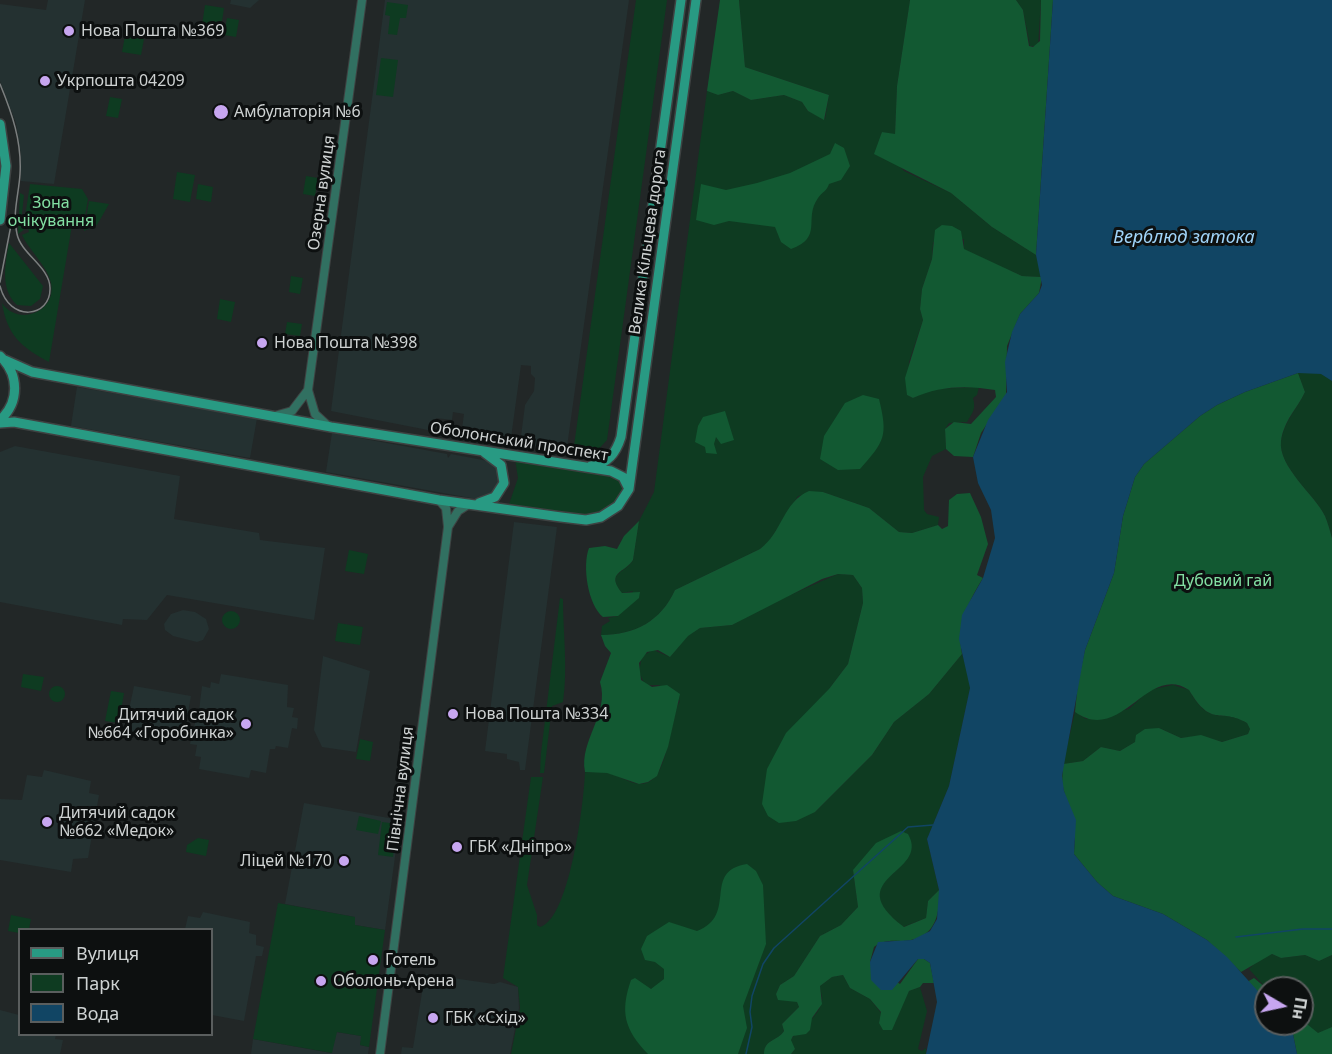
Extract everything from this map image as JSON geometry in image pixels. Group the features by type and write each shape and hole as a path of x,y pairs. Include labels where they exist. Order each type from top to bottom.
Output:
{"main road":[{"name":"Велика Кільцева дорога","path":"587,467 597,466 612,456 621,437 681,0"},
{"name":"Велика Кільцева дорога","path":"629,489 696,0"},
{"path":"0,124 6,166 0,220"},
{"name":"Оболонський проспект","path":"2,358 33,372 328,426 618,473 626,480 629,489"},
{"path":"0,421 12,405 15,386 12,373 2,358"},
{"path":"0,421 439,500 561,518 594,519 614,510 629,489"},
{"path":"469,504 484,502 495,497 504,483 503,469 497,460 477,450"}],"street":[{"name":"Озерна вулиця","path":"308,390 362,0"},
{"path":"275,416 292,411 308,390"},
{"path":"308,390 315,414 328,426"},
{"name":"Північна вулиця","path":"380,1054 448,527 446,508 439,500"},
{"path":"448,527 458,511 469,504"}],"shaded area":[{"path":"48,0 85,0 54,184 21,181 21,155 16,123 0,81 0,4 46,10"},
{"path":"231,0 259,0 250,8 230,4"},
{"path":"385,0 629,0 567,447 564,450 520,444 525,405 534,391 535,378 531,374 531,366 521,365 510,445 461,436 464,414 453,412 452,420 436,418 433,431 331,411"},
{"path":"77,387 257,418 250,458 71,426"},
{"path":"332,433 447,454 448,458 451,454 488,461 497,465 501,488 482,500 326,472"},
{"path":"15,446 180,476 174,519 259,533 260,540 325,548 314,620 167,595 147,620 123,619 122,625 0,602 0,452"},
{"path":"514,522 557,527 525,770 520,770 519,762 507,759 507,754 485,751"},
{"path":"183,610 195,612 206,619 209,629 203,640 197,642 173,636 165,630 164,624 171,614"},
{"path":"323,656 370,671 356,752 322,747 314,730"},
{"name":"Дитячий садок №664 «Горобинка»","path":"221,674 288,685 287,707 294,708 292,717 298,718 297,729 292,728 288,748 276,746 275,749 270,749 266,773 251,770 249,778 199,769 201,757 195,756 197,745 190,744 196,719 198,719 202,686 210,688 211,682 219,684"},
{"path":"134,686 191,696 183,741 125,729"},
{"name":"Дитячий садок №662 «Медок»","path":"44,770 91,781 89,793 99,795 88,858 73,859 71,872 0,860 0,799 22,800 27,775 42,777"},
{"name":"Ліцей №170","path":"304,803 400,820 385,930 355,925 355,917 285,904"},
{"path":"203,912 250,922 249,933 256,935 256,945 264,947 262,956 256,956 244,1021 213,1015 213,928 185,928 188,916 200,918"},
{"path":"425,974 494,984 500,982 518,987 519,1008 510,1054 401,1054 402,1047 413,1048"},
{"path":"0,1010 18,1015 18,1036 56,1036 55,1039 63,1040 60,1054 0,1054"},
{"path":"336,1032 362,1036 360,1045 369,1047 368,1054 251,1054 253,1039 331,1053"}],"green space":[{"path":"636,0 667,0 607,440 594,454 573,453"},
{"path":"720,0 739,0 745,67 829,95 824,120 808,111 802,102 784,95 751,100 733,91 718,95 707,91"},
{"path":"739,0 910,0 897,86 895,135 882,132 880,143 904,171 951,193 992,227 1036,255 1042,277 1022,276 964,250 964,239 933,242 932,259 922,289 920,309 923,320 909,362 907,395 913,398 932,389 979,387 977,395 973,398 973,410 967,422 949,423 945,429 946,449 932,456 923,477 924,510 927,514 939,517 938,525 912,533 899,532 869,508 823,492 798,496 768,543 760,549 675,590 662,610 646,624 625,632 601,635 602,626 610,621 608,618 618,616 633,591 622,593 615,581 618,574 633,560 639,521 654,492 707,91 718,95 733,91 751,100 784,95 802,102 808,111 825,119 829,95 745,67"},
{"path":"910,0 1016,0 1023,10 1029,46 1033,47 1040,41 1041,0 1053,0 1036,255 992,227 951,193 874,154 882,132 895,134 897,86"},
{"path":"1016,0 1041,0 1038,46 1030,46 1023,10"},
{"path":"387,2 408,5 406,18 400,18 397,35 388,34 390,16 385,15"},
{"path":"205,5 224,8 220,35 201,32"},
{"path":"227,18 239,20 236,37 224,35"},
{"path":"125,36 144,39 141,55 122,52"},
{"path":"381,58 398,60 393,97 376,95"},
{"path":"110,97 122,99 118,118 106,116"},
{"path":"835,143 844,148 850,166 841,180 829,184 818,198 812,213 810,233 801,244 791,249 781,242 775,227 729,221 714,225 696,220 701,184 726,190 790,173 830,154"},
{"path":"177,172 195,175 190,202 173,199"},
{"path":"306,176 318,178 315,196 303,194"},
{"name":"Зона очікування","path":"30,184 82,189 88,199 83,227 72,225 49,362 17,339 8,324 2,303 17,314 26,315 42,308 48,302 51,293 51,283 46,271 22,235 29,232 25,217"},
{"path":"198,184 213,187 211,202 196,199"},
{"path":"20,193 24,195 22,214 25,229 18,234"},
{"path":"89,201 109,204 97,225 84,231"},
{"path":"942,225 952,226 961,231 964,249 1022,276 1042,277 1039,293 1020,314 1007,346 1006,395 981,433 973,457 954,456 946,449 945,429 954,422 971,424 996,397 995,390 974,387 953,388 932,391 913,398 907,395 905,378 923,320 920,309 922,289 932,259 935,230"},
{"path":"9,243 43,286 40,299 31,306 17,305 8,292 5,276"},
{"path":"291,276 303,278 300,294 289,292"},
{"path":"220,299 235,302 231,322 217,319"},
{"path":"287,322 302,324 300,336 285,334"},
{"path":"1298,373 1322,374 1332,381 1332,538 1325,516 1291,471 1282,451 1281,441 1285,427 1305,392"},
{"name":"Дубовий гай","path":"1298,373 1305,392 1285,427 1281,441 1282,451 1291,471 1325,516 1332,538 1332,955 1319,961 1305,955 1281,958 1272,954 1241,972 1207,940 1163,914 1113,896 1097,882 1074,854 1075,835 1062,783 1063,764 1083,761 1101,747 1120,751 1135,742 1136,735 1145,729 1159,728 1181,738 1201,735 1222,742 1248,734 1250,729 1247,723 1210,713 1197,702 1189,690 1174,684 1160,686 1106,719 1091,719 1075,712 1078,682 1085,650 1114,573 1123,516 1135,477 1144,464 1200,416 1217,405 1245,392"},
{"path":"863,395 879,399 884,430 882,437 875,451 860,469 838,470 820,459 824,436 845,403"},
{"path":"725,411 734,440 721,444 716,437 714,444 717,454 706,453 705,447 695,442 698,426 703,417"},
{"path":"515,459 618,476 624,485 619,499 608,508 593,513 556,514 508,507 518,478"},
{"path":"809,491 823,492 869,508 899,532 912,533 938,525 942,529 948,526 949,500 957,494 970,493 981,517 988,544 977,575 983,578 968,605 962,624 962,654 929,694 894,722 872,755 815,812 796,821 779,823 768,816 762,804 767,769 786,733 829,689 848,664 863,603 862,588 853,575 838,574 822,579 732,625 700,628 688,636 670,657 658,650 647,652 639,663 641,680 652,687 667,685 680,694 668,747 657,776 648,782 639,784 607,773 585,772 586,749 601,705 600,682 611,653 605,646 601,635 625,632 646,624 662,610 675,590 760,549 773,535 793,502"},
{"path":"639,521 633,560 618,574 615,581 622,593 640,592 639,598 618,616 603,617 590,595 586,575 589,548 605,546 617,549 624,536"},
{"path":"349,550 368,554 364,574 345,571"},
{"path":"838,574 853,575 862,588 863,603 848,664 829,689 815,812 872,755 894,722 929,694 962,654 969,675 970,688 949,786 927,839 939,890 928,901 926,918 903,927 889,914 880,901 881,887 894,873 853,870 858,907 841,925 820,936 794,976 780,985 776,994 797,1002 799,1007 782,1024 784,1031 766,1045 764,1054 511,1054 520,1008 518,987 503,978 531,777 543,777 527,885 537,915 537,925 540,927 551,919 560,903 567,882 578,832 585,772 608,773 639,784 649,782 657,775 662,764 680,701 659,685 645,685 639,672 642,656 653,650 670,657 687,636 700,628 732,625 765,606"},
{"path":"560,598 563,599 565,651 563,702 552,706 544,773 540,773 541,753"},
{"path":"231,611 237,614 240,620 237,626 231,629 225,626 222,620 225,614"},
{"path":"338,623 363,627 360,645 335,641"},
{"path":"23,674 44,677 41,691 21,687"},
{"path":"1173,685 1189,690 1197,702 1210,713 1247,723 1250,729 1248,734 1222,742 1201,736 1181,738 1159,728 1120,751 1101,747 1083,761 1063,764 1075,712 1086,719 1129,709 1149,690"},
{"path":"57,686 63,688 65,694 63,700 57,702 51,700 49,694 51,688"},
{"path":"111,691 124,693 119,723 105,721"},
{"path":"360,739 373,742 370,761 356,759"},
{"path":"359,816 381,821 378,834 356,830"},
{"path":"382,822 397,824 393,857 378,855"},
{"path":"901,831 908,834 912,847 908,858 882,886 880,897 886,910 904,927 926,918 928,901 939,890 939,906 932,928 926,933 911,940 879,944 874,947 870,962 900,984 918,959 924,959 930,963 934,983 923,983 920,987 909,991 892,1030 883,1030 879,1023 881,1012 870,999 850,988 843,975 832,977 820,986 822,1004 812,1018 810,1030 806,1034 793,1036 791,1040 795,1049 791,1054 764,1054 766,1045 784,1031 782,1024 799,1007 797,1002 778,1000 776,994 780,985 794,976 820,936 841,925 858,907 853,870 876,843"},
{"path":"198,838 209,840 206,856 186,852 187,845"},
{"path":"747,864 756,871 763,885 766,944 743,1006 747,1028 738,1054 648,1054 629,1028 625,1011 631,980 635,978 651,989 664,979 664,969 655,962 645,960 641,949 647,936 669,922 697,931 709,924 716,915 726,875 733,868"},
{"name":"Оболонь-Арена","path":"278,903 355,917 355,925 385,930 369,1047 360,1045 361,1036 337,1032 332,1053 253,1039"},
{"path":"11,915 31,919 29,928 18,928 18,933 8,931"},
{"path":"1272,954 1281,958 1305,955 1319,961 1332,955 1332,1027 1318,1034 1314,1030 1314,976 1255,976 1249,969 1259,959"},
{"path":"843,975 850,988 870,999 881,1013 879,1023 895,1023 901,1004 909,991 920,987 927,1011 918,1049 922,1051 926,1048 926,1054 791,1054 795,1049 790,1041 820,1007 822,999 820,986 832,977"},
{"path":"1254,978 1254,989 1247,982"},
{"path":"1332,1027 1332,1054 1297,1054 1293,1036 1314,1036 1314,1030 1318,1033"}],"water":[{"name":"Верблюд затока","path":"1053,0 1332,0 1332,381 1321,374 1298,373 1245,392 1217,405 1200,416 1144,464 1135,477 1123,516 1114,573 1085,650 1062,776 1064,791 1076,820 1074,854 1097,882 1113,896 1163,914 1207,940 1227,957 1254,987 1254,1036 1293,1036 1297,1054 926,1054 937,1002 930,963 924,959 918,959 892,990 881,990 871,980 870,962 878,942 912,940 930,931 937,919 939,890 927,839 949,786 970,688 959,639 962,615 983,578 995,538 991,510 978,483 973,457 988,420 1007,392 1005,362 1012,332 1020,314 1039,293 1042,285 1036,255"}],"waterway":[{"path":"746,1054 752,1027 750,1012 752,996 763,964 774,948 908,827 933,825"},
{"path":"1236,937 1303,929 1332,929"}],"tram line":[{"path":"0,84 18,139 20,174 15,219 17,234 24,248 49,280 49,298 44,306 37,310 20,311 5,298 0,286"},
{"path":"0,282 12,220"}],"place":[{"name":"Нова Пошта №369","path":"69,31"},
{"name":"Укрпошта 04209","path":"45,81"},
{"name":"Амбулаторія №6","path":"221,112"},
{"name":"Нова Пошта №398","path":"262,343"},
{"name":"Нова Пошта №334","path":"453,714"},
{"name":"Дитячий садок №664 «Горобинка»","path":"246,724"},
{"name":"Дитячий садок №662 «Медок»","path":"47,822"},
{"name":"ГБК «Дніпро»","path":"457,847"},
{"name":"Ліцей №170","path":"344,861"},
{"name":"Готель","path":"373,960"},
{"name":"Оболонь-Арена","path":"321,981"},
{"name":"ГБК «Схід»","path":"433,1018"}]}
